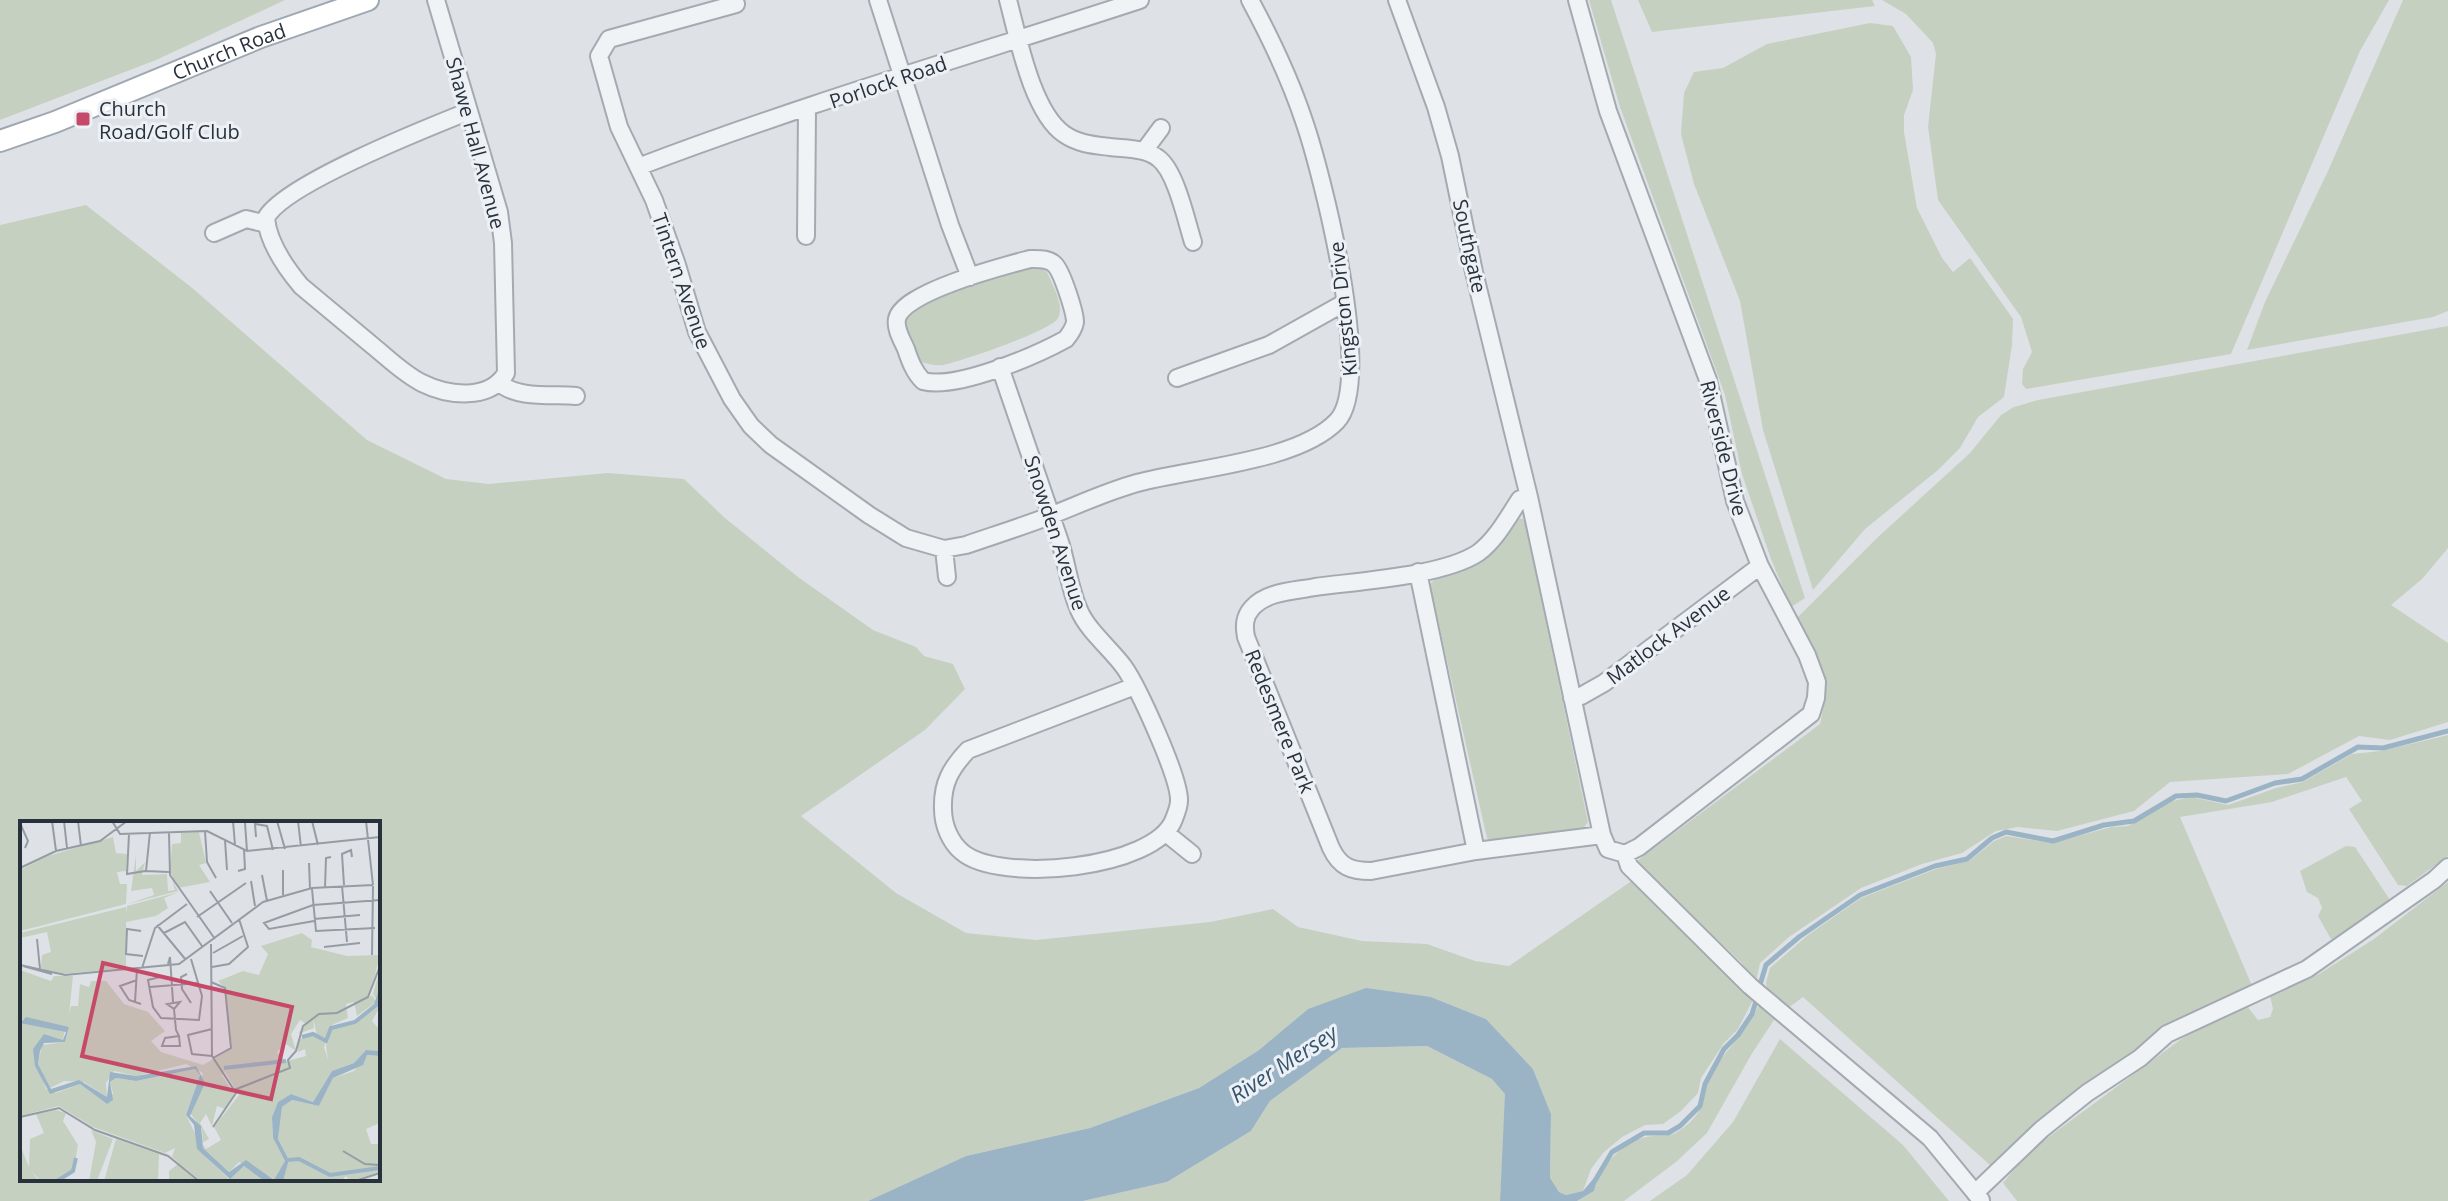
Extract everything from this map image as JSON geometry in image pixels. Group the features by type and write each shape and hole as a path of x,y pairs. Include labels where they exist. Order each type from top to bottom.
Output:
{"main road":[{"name":"Church Road","path":"0,141 55,122 261,37 368,0"}],"street":[{"name":"Shawe Hall Avenue","path":"436,0 467,112 491,181 503,243 506,373 500,383"},
{"path":"878,0 950,225 970,277"},
{"path":"1008,0 1039,101 1062,134 1080,143 1144,151 1165,165 1193,242"},
{"name":"Porlock Road","path":"638,167 711,139 1140,0"},
{"name":"Southgate","path":"1397,0 1436,107 1450,156 1474,272 1529,497"},
{"name":"Riverside Drive","path":"1577,0 1608,111 1708,380 1735,501 1760,566 1807,655 1817,682 1811,714 1639,847 1625,854"},
{"name":"Kingston Drive","path":"1050,516 1136,483 1287,449 1316,437 1337,422 1346,408 1351,387 1350,351 1335,235 1305,123 1254,1"},
{"name":"Tintern Avenue","path":"736,4 609,39 600,52 602,72 619,127 654,200 697,332 726,389 751,426 771,445 906,538 944,549"},
{"path":"806,236 807,109"},
{"path":"467,112 404,137 314,181 270,210 267,224 287,269 301,286 408,375 425,385 477,393 500,383 507,390 523,393 576,396"},
{"path":"1144,151 1161,128"},
{"path":"214,233 246,219 267,224"},
{"path":"1030,259 1042,259 1054,264 1075,318 1073,330 1066,339 1000,367 948,384 923,381 916,373 897,328 897,317 902,309 924,294 970,277 1030,259"},
{"path":"1177,378 1269,345 1344,303"},
{"name":"Snowden Avenue","path":"1000,367 1079,611 1125,668 1175,780 1179,801 1174,821 1166,833"},
{"path":"1529,497 1602,835 1608,849 1625,854 1629,866 1750,986 1930,1138 1979,1197 2042,1129 2087,1093 2140,1058 2167,1034 2307,969 2448,867"},
{"name":"Redesmere Park","path":"1529,497 1520,499 1494,537 1478,553 1418,572 1282,592 1253,606 1244,623 1246,637 1336,859 1355,871 1602,835"},
{"path":"947,577 944,549 966,545 1050,516"},
{"name":"Matlock Avenue","path":"1572,698 1604,683 1760,566"},
{"path":"1418,572 1476,851"},
{"path":"1135,686 968,750 947,778 943,816 948,834 963,853 986,864 1022,869 1087,864 1120,856 1147,846 1166,833 1192,854"}],"green space":[{"path":"0,0 285,0 156,60 0,120"},
{"path":"1589,0 1611,0 1805,598 1791,607 1742,474 1725,395 1620,107"},
{"path":"1638,0 1872,0 1875,6 1652,32"},
{"path":"1882,0 2389,0 2360,51 2231,354 2026,389 2022,384 2023,369 2032,352 2021,317 1938,200 1928,127 1936,54 1933,43 1906,14"},
{"path":"2403,0 2448,0 2448,311 2433,317 2247,350 2265,302 2328,171"},
{"path":"1870,23 1893,26 1911,57 1913,90 1904,115 1904,132 1917,208 1942,258 1953,272 1970,258 2013,319 2012,345 2004,397 1978,417 1960,448 1938,470 1865,529 1813,590 1763,430 1740,301 1694,184 1681,134 1684,93 1694,72 1723,68 1767,44"},
{"path":"86,205 191,287 367,440 446,479 489,484 608,473 684,479 725,518 798,577 873,630 916,647 924,656 953,664 965,689 925,730 801,816 896,893 966,933 1036,940 1210,922 1273,909 1298,927 1362,941 1427,944 1475,961 1509,966 1633,880 1754,998 1738,1029 1724,1043 1701,1078 1698,1093 1681,1111 1663,1124 1645,1125 1622,1137 1603,1153 1591,1169 1583,1191 1566,1195 1559,1192 1550,1179 1551,1114 1533,1069 1486,1019 1431,997 1308,1009 1259,1050 1199,1088 1090,1128 966,1156 868,1201 0,1201 0,225"},
{"path":"1011,266 1039,267 1047,272 1059,301 1058,318 1023,338 953,363 940,365 919,361 902,313 906,307"},
{"path":"2448,326 2448,548 2422,579 2391,605 2448,643 2448,722 2390,740 2359,736 2288,774 2170,782 2134,811 2057,831 2018,827 1996,831 1962,853 1922,864 1861,888 1789,937 1760,963 1756,982 1741,962 1637,861 1820,724 1825,693 1822,668 1797,618 1878,537 1970,453 2001,415 2014,407 2038,400"},
{"path":"1518,518 1525,523 1588,822 1582,830 1493,844 1487,838 1430,585 1437,575 1497,544"},
{"path":"2448,735 2448,856 2407,886 2398,885 2349,809 2362,801 2346,777 2272,802 2180,817 2253,988 2202,1007 2163,1030 2131,1057 2056,1110 1991,1166 1803,997 1788,1008 1769,996 1766,983 1770,968 1808,935 1861,898 1936,869 1969,861 1994,841 2006,836 2053,843 2111,827 2128,826 2172,801 2192,797 2228,805 2303,782 2352,754 2381,751"},
{"path":"2346,846 2355,847 2392,903 2345,936 2331,939 2318,916 2322,908 2318,898 2307,892 2300,871"},
{"path":"2448,882 2448,1201 2017,1201 2003,1183 2027,1153 2180,1040 2247,1006 2258,1020 2270,1017 2273,1009 2270,996 2319,974 2374,939"},
{"path":"1760,1002 1774,1011 1774,1020 1707,1133 1676,1162 1624,1201 1577,1201 1594,1191 1606,1166 1626,1146 1642,1138 1675,1133 1693,1120 1712,1075 1748,1025"},
{"path":"1780,1039 1903,1145 1949,1201 1650,1201 1687,1175 1733,1122"},
{"path":"1427,1046 1492,1079 1506,1092 1500,1201 1083,1201 1167,1182 1251,1131 1270,1101 1342,1048"}],"water":[{"name":"River Mersey","path":"1366,988 1431,997 1486,1019 1533,1069 1551,1114 1550,1178 1559,1192 1566,1195 1583,1191 1594,1178 1597,1179 1594,1191 1577,1201 1500,1201 1505,1094 1492,1079 1427,1046 1342,1048 1270,1101 1251,1131 1167,1182 1083,1201 868,1201 966,1156 1090,1128 1199,1088 1259,1050 1308,1009"}],"waterway":[{"path":"1759,988 1766,965 1799,937 1860,895 1935,866 1967,859 1992,838 2006,832 2053,841 2104,825 2134,821 2176,796 2197,795 2226,801 2275,783 2302,779 2358,747 2383,748 2448,731"},
{"path":"1593,1184 1612,1152 1644,1133 1668,1133 1700,1106 1705,1084 1724,1049 1752,1014 1757,998"}],"place":[{"name":"Church Road/Golf Club","path":"83,119"}]}
